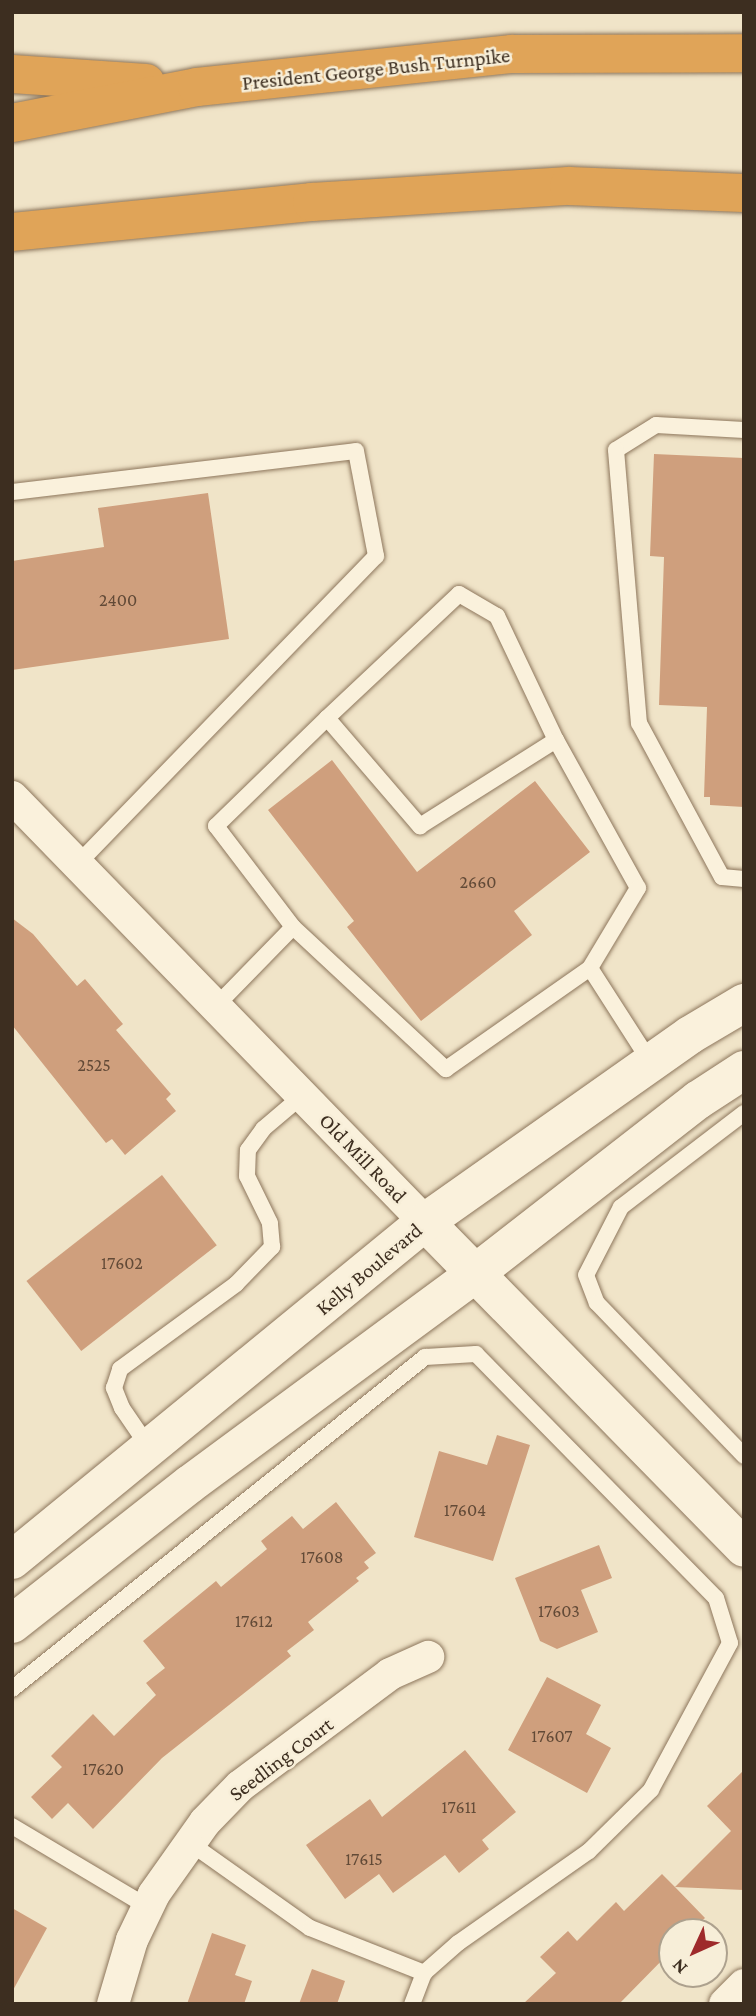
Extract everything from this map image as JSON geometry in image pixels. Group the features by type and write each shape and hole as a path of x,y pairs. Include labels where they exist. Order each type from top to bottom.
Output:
{"highway":[{"name":"President George Bush Turnpike","path":"12,123 197,87 512,54 744,53"},
{"path":"12,75 197,87"},
{"path":"12,232 312,202 569,186 744,193"}],"main road":[{"name":"Kelly Boulevard","path":"12,1560 425,1222 651,1063 744,1003"},
{"path":"12,1624 190,1484 473,1275 698,1100 744,1070"},
{"name":"Old Mill Road","path":"425,1222 473,1275 744,1548"}],"street":[{"name":"Old Mill Road","path":"12,797 425,1222"},
{"name":"Seedling Court","path":"113,2004 132,1940 148,1907 190,1843 240,1786 390,1674 428,1657"},
{"path":"725,2004 744,1985"}],"lane":[{"path":"744,430 656,425 616,450 639,723 722,877 744,879"},
{"path":"12,492 356,451 376,556 78,864"},
{"path":"459,594 497,616 556,740 638,888 590,968 446,1069 293,927 216,826 327,718 459,594"},
{"path":"327,718 420,826 556,740"},
{"path":"216,1006 293,927"},
{"path":"590,968 651,1063"},
{"path":"150,1449 122,1408 114,1388 120,1369 236,1284 272,1247 270,1223 247,1176 248,1150 263,1129 303,1095"},
{"path":"744,1113 621,1207 586,1275 597,1303 744,1456"},
{"path":"12,1689 425,1357 477,1354 716,1598 730,1643 651,1790 589,1852 458,1943 424,1973 412,2004"},
{"path":"12,1826 148,1907"},
{"path":"190,1843 310,1928 424,1973"}],"building":[{"path":"654,454 744,458 744,807 710,805 710,797 704,797 707,707 659,705 664,557 650,556"},
{"path":"208,493 229,639 12,670 12,561 104,547 98,508"},
{"path":"332,760 417,872 535,781 590,852 514,911 532,935 421,1021 347,927 354,921 268,810"},
{"path":"12,918 33,934 77,986 85,979 123,1024 116,1030 171,1094 166,1099 176,1111 125,1155 112,1139 106,1143 12,1025"},
{"path":"162,1175 217,1245 81,1351 26,1281"},
{"path":"497,1435 530,1445 493,1561 414,1537 439,1451 487,1465"},
{"path":"336,1502 376,1553 364,1562 369,1568 356,1578 359,1581 308,1622 314,1630 287,1651 291,1656 162,1758 93,1829 68,1803 52,1819 31,1797 62,1767 51,1756 93,1714 114,1736 156,1695 146,1683 165,1668 143,1641 216,1581 221,1587 267,1549 261,1541 292,1516 303,1529"},
{"path":"599,1545 612,1578 581,1590 598,1632 557,1649 540,1641 515,1578"},
{"path":"547,1677 601,1705 586,1734 611,1748 587,1793 508,1750"},
{"path":"465,1750 516,1812 482,1840 489,1849 459,1873 445,1855 393,1893 379,1874 345,1899 306,1845 370,1799 382,1817"},
{"path":"744,1770 744,1890 675,1887 731,1831 707,1806"},
{"path":"662,1874 705,1918 658,1918 658,1964 619,2004 523,2004 556,1973 540,1957 568,1931 577,1941 616,1902 624,1911"},
{"path":"12,1908 47,1928 12,1992"},
{"path":"212,1933 246,1945 235,1975 252,1981 244,2004 187,2004"},
{"path":"312,1969 345,1981 337,2004 299,2004"}]}
